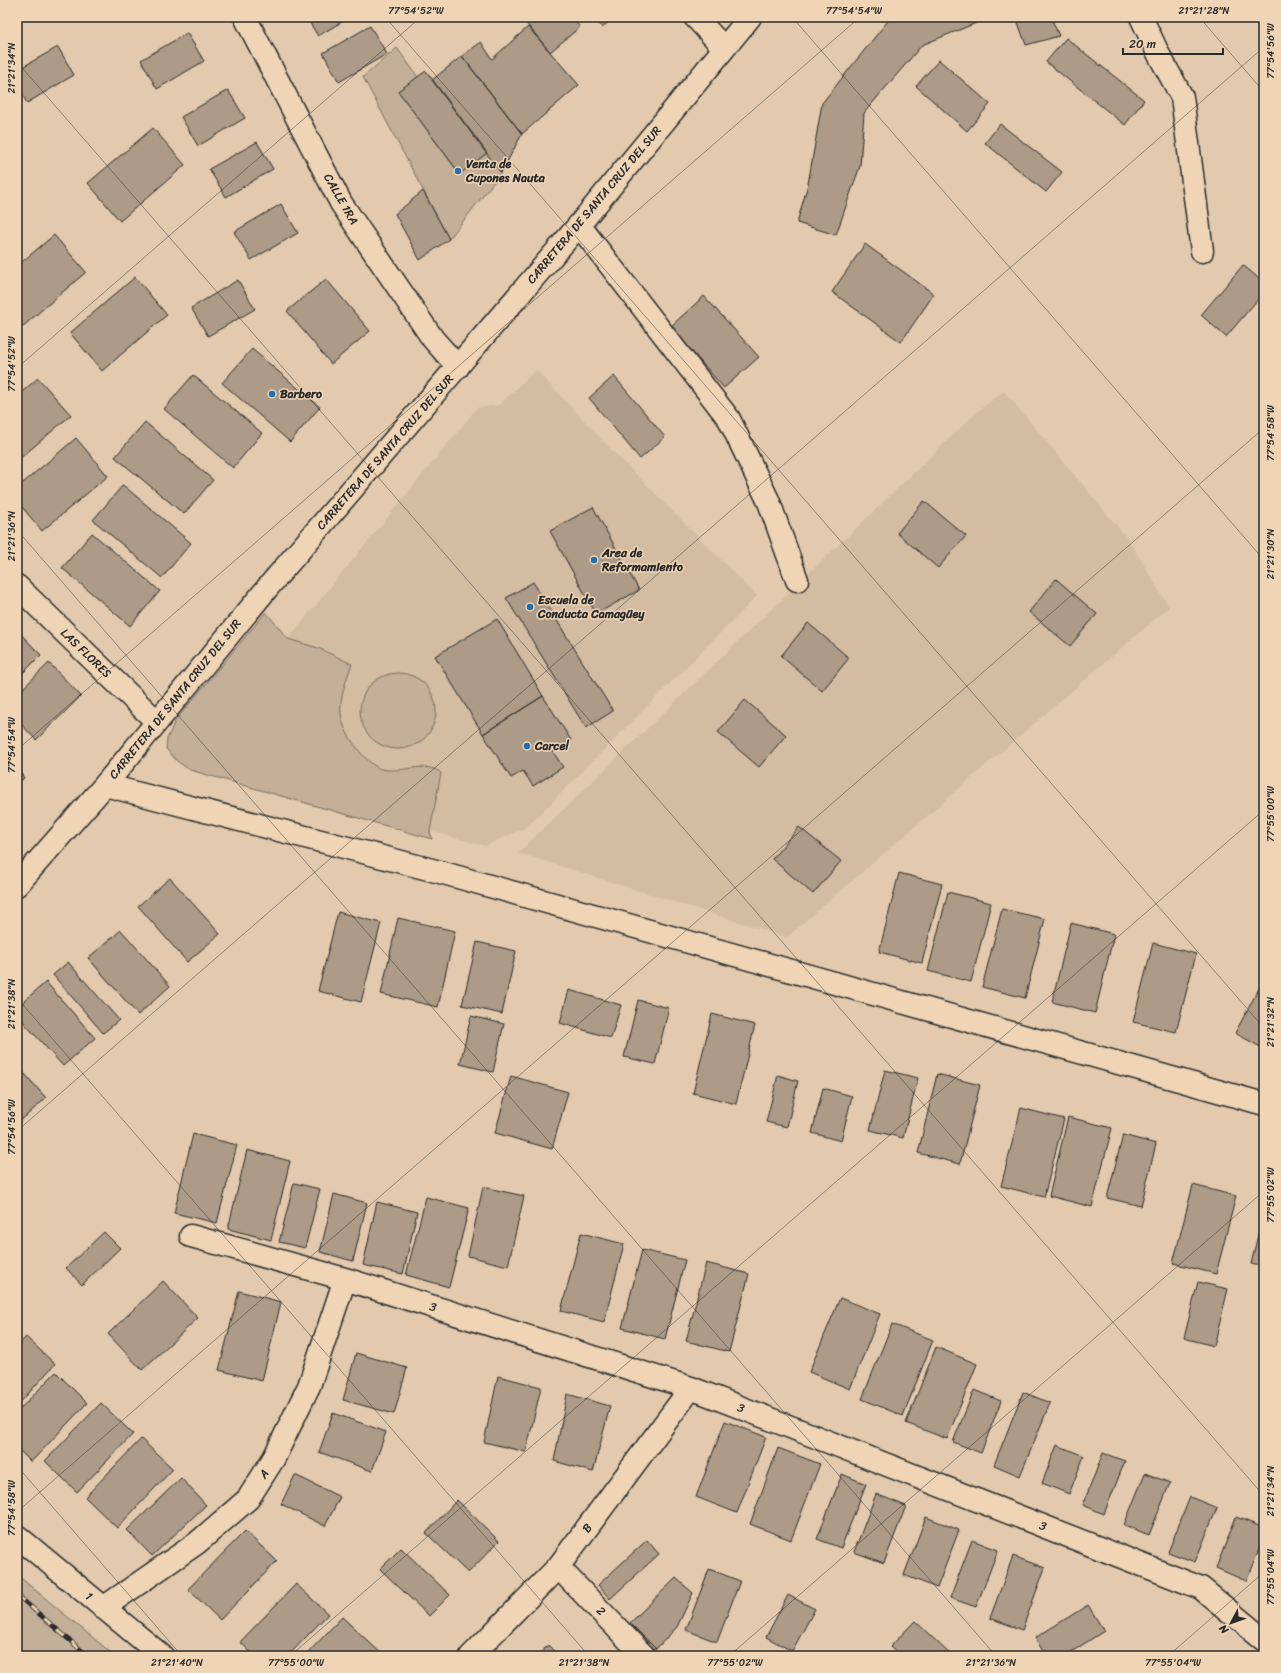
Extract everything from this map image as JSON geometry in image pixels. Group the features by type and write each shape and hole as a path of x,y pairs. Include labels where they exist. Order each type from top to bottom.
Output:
{"street":[{"name":"CALLE 1RA","path":"245,17 341,203 433,339 458,367"},
{"path":"696,17 724,48"},
{"name":"CARRETERA DE SANTA CRUZ DEL SUR","path":"17,885 104,785 269,586 578,225 750,17"},
{"path":"1141,17 1159,55 1182,97 1202,251"},
{"path":"578,225 729,419 769,502 797,580"},
{"name":"LAS FLORES","path":"17,586 156,721"},
{"path":"104,785 440,872 1264,1104"},
{"name":"3","path":"192,1236 345,1279 691,1388 1201,1588 1264,1640"},
{"name":"A","path":"103,1608 197,1543 248,1499 274,1458 309,1386 345,1279"},
{"name":"B","path":"471,1656 558,1567 691,1388"},
{"name":"1","path":"17,1536 162,1656"},
{"name":"2","path":"558,1567 644,1656"}],"shaded area":[{"path":"397,48 418,77 399,92 459,173 487,153 501,173 449,239 363,77"},
{"name":"Escuela de Conducta Camagüey","path":"536,370 611,449 757,596 527,827 485,846 259,785 288,639 477,408 499,405"},
{"path":"1004,391 1128,539 1169,607 787,937 518,853 978,411"},
{"path":"266,612 288,639 318,648 352,664 342,695 342,719 345,729 351,739 367,759 381,769 397,770 421,767 435,769 441,773 430,831 432,839 190,770 178,762 166,749 167,739 175,721"},
{"path":"398,673 413,676 425,684 433,696 436,711 433,726 425,738 413,746 398,749 383,746 371,738 363,726 360,711 363,696 371,684 383,676"},
{"path":"17,1575 115,1656 17,1656"}],"building":[{"path":"110,17 121,17 113,22"},
{"path":"306,17 350,17 318,36"},
{"path":"521,17 571,17 580,27 550,52"},
{"path":"592,17 614,17 602,28"},
{"path":"891,17 991,17 922,45 864,113 860,166 836,235 797,223 808,184 822,103"},
{"path":"1016,17 1051,17 1059,36 1026,45"},
{"path":"370,26 387,54 339,82 323,53"},
{"path":"528,27 579,85 522,134 462,56 481,42 492,59"},
{"path":"187,33 204,61 157,89 141,60"},
{"path":"1066,38 1144,100 1125,125 1046,62"},
{"path":"58,47 74,75 27,103 17,86 17,70"},
{"path":"462,56 522,134 501,173 432,80"},
{"path":"939,60 990,104 967,131 916,86"},
{"path":"426,71 487,153 460,174 398,91"},
{"path":"228,90 245,118 198,146 181,117"},
{"path":"1000,124 1062,172 1046,192 985,143"},
{"path":"153,128 185,165 120,221 88,183"},
{"path":"257,142 273,169 226,197 209,169"},
{"path":"423,191 449,239 420,260 395,214"},
{"path":"281,204 298,233 251,260 234,232"},
{"path":"54,235 86,272 21,328 17,323 17,266"},
{"path":"865,244 934,294 901,342 832,292"},
{"path":"1243,265 1264,283 1264,292 1226,337 1201,315"},
{"path":"135,277 167,315 102,371 70,333"},
{"path":"326,279 370,331 331,364 287,311"},
{"path":"238,280 255,309 208,336 191,308"},
{"path":"704,296 759,357 724,388 670,327"},
{"path":"252,349 320,407 290,442 222,383"},
{"path":"193,375 262,433 233,468 164,409"},
{"path":"614,376 665,437 640,459 589,398"},
{"path":"38,378 71,415 17,461 17,396"},
{"path":"145,422 213,480 184,514 115,457"},
{"path":"76,438 108,476 42,531 17,501 17,488"},
{"path":"123,485 191,543 162,578 93,520"},
{"path":"924,501 966,536 938,568 897,533"},
{"name":"Area de Reformamiento","path":"593,507 639,590 596,614 550,531"},
{"path":"92,533 160,591 130,626 62,568"},
{"path":"1056,579 1097,614 1070,646 1029,612"},
{"path":"533,582 613,711 586,728 506,598"},
{"path":"497,619 543,696 483,734 435,656"},
{"path":"808,623 849,658 822,691 781,656"},
{"path":"17,630 41,655 17,679"},
{"path":"49,663 81,696 36,740 17,720 17,694"},
{"name":"Carcel","path":"543,696 571,740 553,752 563,767 533,786 523,771 511,778 483,734"},
{"path":"745,700 786,735 759,767 718,732"},
{"path":"17,768 24,778 17,784"},
{"path":"799,827 841,861 813,894 772,859"},
{"path":"899,873 942,884 922,963 879,952"},
{"path":"170,878 220,934 187,962 138,906"},
{"path":"948,892 991,903 971,982 928,971"},
{"path":"1002,909 1045,919 1025,998 982,987"},
{"path":"338,912 381,923 361,1002 318,991"},
{"path":"398,918 455,931 438,1007 381,994"},
{"path":"1071,923 1114,934 1095,1013 1052,1002"},
{"path":"121,930 170,986 138,1015 88,958"},
{"path":"477,942 516,951 502,1014 462,1005"},
{"path":"1153,943 1196,954 1176,1032 1133,1022"},
{"path":"68,962 119,1020 103,1033 53,975"},
{"path":"1264,979 1264,1049 1235,1033"},
{"path":"46,982 95,1038 63,1066 17,1015 17,1007"},
{"path":"569,990 621,1005 611,1038 560,1023"},
{"path":"638,1000 669,1008 655,1064 624,1057"},
{"path":"712,1014 755,1025 736,1104 693,1093"},
{"path":"471,1016 504,1024 493,1072 460,1064"},
{"path":"17,1065 46,1098 17,1124"},
{"path":"885,1070 918,1078 903,1138 870,1130"},
{"path":"937,1074 980,1085 960,1164 918,1153"},
{"path":"778,1075 798,1081 787,1127 766,1122"},
{"path":"511,1076 568,1092 552,1149 495,1133"},
{"path":"823,1088 852,1096 841,1141 812,1133"},
{"path":"1021,1108 1064,1119 1044,1197 1001,1186"},
{"path":"1068,1117 1112,1128 1092,1207 1049,1196"},
{"path":"193,1134 237,1145 217,1223 174,1213"},
{"path":"1123,1135 1156,1144 1141,1206 1107,1198"},
{"path":"247,1150 290,1161 271,1240 228,1229"},
{"path":"294,1183 320,1189 305,1248 279,1242"},
{"path":"1193,1185 1236,1196 1216,1274 1173,1263"},
{"path":"483,1187 524,1196 508,1266 468,1256"},
{"path":"334,1194 367,1203 353,1261 320,1252"},
{"path":"426,1197 469,1208 449,1287 406,1275"},
{"path":"377,1202 417,1212 403,1274 363,1265"},
{"path":"1264,1210 1264,1267 1251,1264"},
{"path":"104,1232 120,1248 82,1285 66,1268"},
{"path":"581,1233 624,1244 604,1322 561,1311"},
{"path":"642,1250 685,1260 665,1339 622,1328"},
{"path":"706,1263 749,1274 729,1352 686,1341"},
{"path":"163,1281 198,1318 142,1370 108,1334"},
{"path":"1198,1282 1228,1289 1214,1346 1184,1338"},
{"path":"239,1291 281,1302 262,1381 219,1370"},
{"path":"840,1298 880,1314 850,1389 809,1372"},
{"path":"892,1324 933,1340 903,1416 862,1399"},
{"path":"26,1337 55,1364 17,1406 17,1346"},
{"path":"936,1347 977,1364 947,1439 906,1423"},
{"path":"356,1353 407,1368 394,1414 343,1400"},
{"path":"56,1372 87,1403 31,1462 17,1448 17,1412"},
{"path":"498,1376 541,1387 526,1452 484,1442"},
{"path":"974,1390 1001,1401 981,1453 953,1442"},
{"path":"1023,1392 1050,1403 1020,1476 994,1465"},
{"path":"567,1394 610,1406 593,1472 554,1461"},
{"path":"101,1403 133,1434 77,1492 45,1461"},
{"path":"333,1413 386,1432 372,1471 319,1452"},
{"path":"725,1421 766,1437 737,1513 696,1497"},
{"path":"141,1439 173,1469 117,1528 85,1497"},
{"path":"1057,1445 1084,1456 1069,1494 1042,1483"},
{"path":"778,1448 820,1464 791,1540 750,1524"},
{"path":"1103,1453 1125,1461 1104,1514 1083,1505"},
{"path":"1145,1473 1170,1483 1149,1535 1124,1525"},
{"path":"842,1474 866,1484 841,1548 817,1539"},
{"path":"295,1475 340,1497 325,1526 281,1504"},
{"path":"181,1478 206,1505 152,1556 127,1530"},
{"path":"876,1494 906,1506 884,1563 854,1552"},
{"path":"1190,1497 1217,1508 1195,1562 1168,1552"},
{"path":"457,1500 499,1541 468,1573 426,1533"},
{"path":"926,1517 959,1530 937,1588 904,1575"},
{"path":"1236,1517 1264,1528 1264,1536 1246,1581 1216,1568"},
{"path":"245,1531 277,1561 220,1620 188,1589"},
{"path":"647,1540 659,1554 610,1599 598,1585"},
{"path":"972,1540 998,1550 976,1607 950,1598"},
{"path":"401,1548 450,1595 429,1616 380,1569"},
{"path":"1013,1556 1045,1568 1022,1630 990,1618"},
{"path":"709,1569 740,1581 717,1642 686,1630"},
{"path":"676,1578 693,1593 677,1627 656,1649 630,1623"},
{"path":"296,1584 328,1614 288,1656 255,1656 240,1642"},
{"path":"788,1595 815,1609 792,1651 766,1637"},
{"path":"1088,1605 1104,1631 1065,1656 1046,1656 1035,1638"},
{"path":"342,1617 384,1656 305,1656"},
{"path":"915,1621 952,1656 900,1656 890,1647"},
{"path":"548,1645 559,1656 538,1656"}],"railway":[{"path":"17,1595 88,1656"}],"place":[{"name":"Venta de Cupones Nauta","path":"458,171"},
{"name":"Barbero","path":"272,394"},
{"name":"Area de Reformamiento","path":"594,560"},
{"name":"Escuela de Conducta Camagüey","path":"530,607"},
{"name":"Carcel","path":"527,746"}]}
